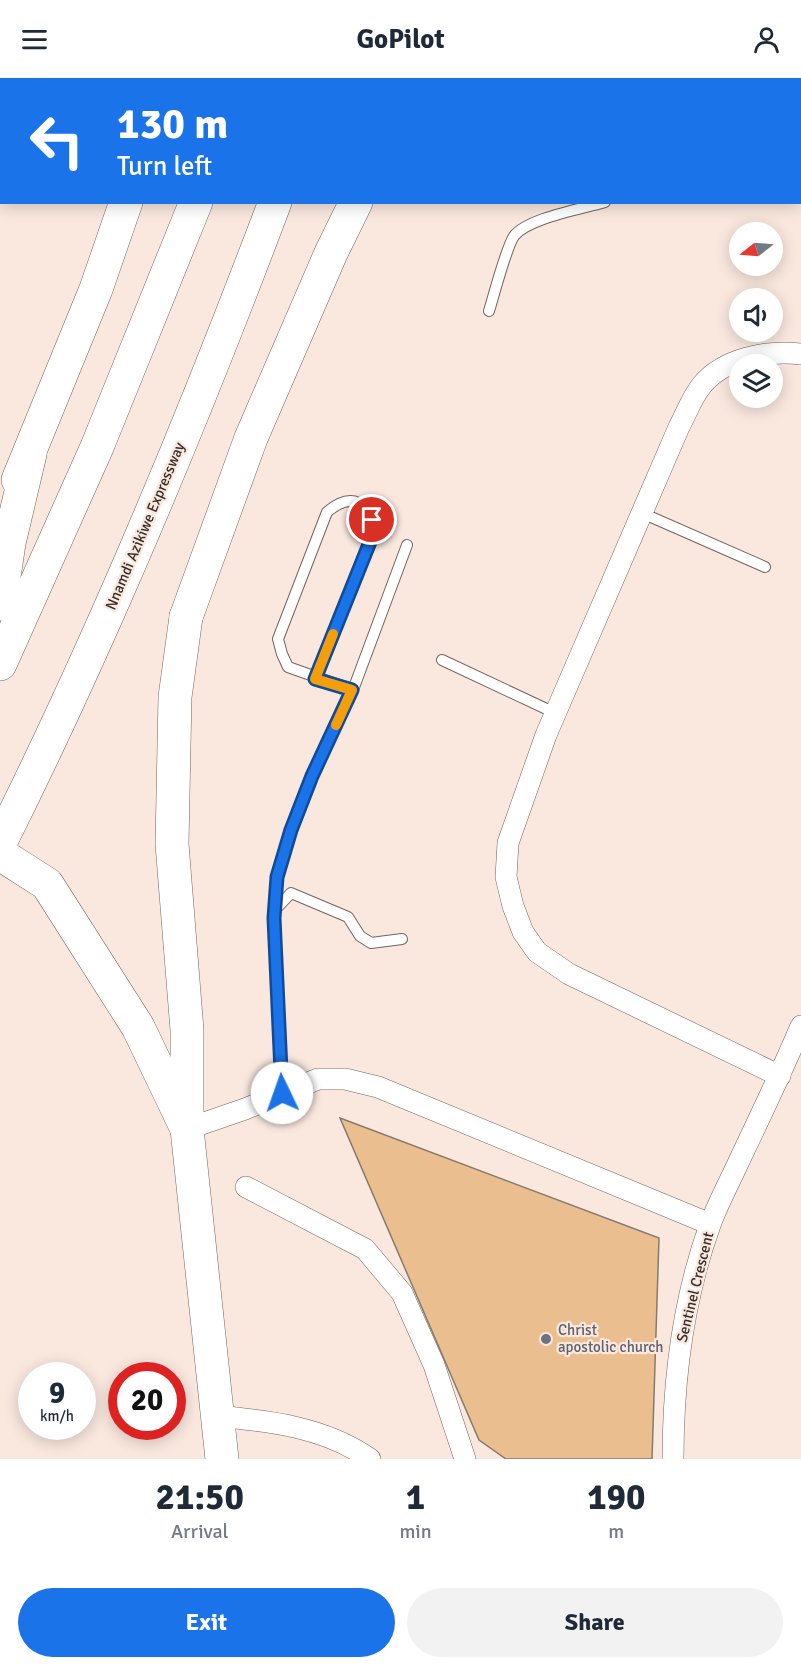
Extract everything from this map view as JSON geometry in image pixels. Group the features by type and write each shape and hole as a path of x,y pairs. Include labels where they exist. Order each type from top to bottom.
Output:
{"main road":[{"path":"0,517 12,496 30,454 96,289 125,204"},
{"path":"0,664 97,447 195,204"},
{"name":"Nnamdi Azikiwe Expressway","path":"0,843 46,752 158,501 274,204"},
{"path":"222,1459 187,1129 187,1029 172,844 175,697 186,617 251,438 331,253 355,204"},
{"path":"0,604 9,543 30,454"},
{"path":"0,854 47,884 138,1027 187,1129"}],"street":[{"path":"780,1076 569,974 537,952 523,932 513,906 506,877 508,843 555,713 679,427 702,385 726,364 784,352 801,354"},
{"name":"Sentinel Crescent","path":"673,1459 673,1420 680,1349 693,1281 710,1224 801,1026"},
{"path":"187,1129 318,1079 345,1079 378,1087 710,1224"},
{"path":"246,1187 365,1249 402,1293 434,1365 465,1459"},
{"path":"216,1416 267,1420 323,1434 370,1459"}],"lane":[{"path":"489,311 512,238 522,228 598,204"},
{"path":"315,679 374,532 372,520 366,508 357,502 348,500 337,504 327,512 279,639 288,668 315,679 352,690"},
{"path":"642,513 765,567"},
{"path":"282,1093 274,911 277,877 291,830 312,776 352,690 407,545"},
{"path":"442,660 555,713"},
{"path":"274,911 291,893 348,917 360,936 372,944 402,939"}],"building":[{"name":"Christ apostolic church","path":"340,1118 659,1238 652,1459 506,1459 479,1440"}],"slow traffic":[{"path":"333,634 315,679 352,690 336,725"}],"place":[{"name":"Christ apostolic church","path":"546,1339"}],"route":[{"path":"282,1093 274,918 277,877 291,830 312,776 352,690 315,679 374,532 372,520"}]}
